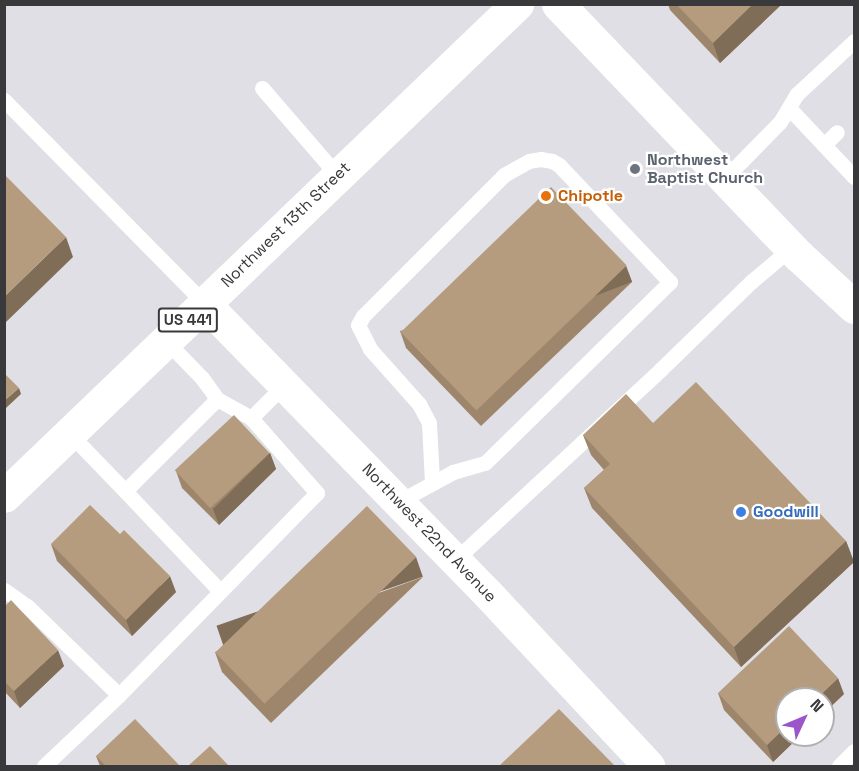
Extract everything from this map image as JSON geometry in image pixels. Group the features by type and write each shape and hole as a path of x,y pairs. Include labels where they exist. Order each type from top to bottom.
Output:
{"main road":[{"name":"Northwest 13th Street","path":"4,496 517,4"},
{"path":"558,4 791,248 855,307"}],"street":[{"name":"Northwest 22nd Avenue","path":"205,304 455,560 649,766"}],"lane":[{"path":"725,178 780,122 797,94 853,45"},
{"path":"262,88 338,176"},
{"path":"4,100 205,304"},
{"path":"789,108 854,176"},
{"path":"824,145 837,132"},
{"path":"398,502 453,472 484,463 670,282 559,165 541,159 519,166 504,175 363,316 358,325 370,349 419,404 429,423 432,483"},
{"path":"455,560 752,281 791,248"},
{"path":"44,766 119,695 219,590 317,493 251,418 217,399 202,378 166,341"},
{"path":"251,418 285,384"},
{"path":"125,491 217,399"},
{"path":"70,434 219,590"},
{"path":"4,590 27,606 119,695"},
{"path":"839,766 855,751"}],"building":[{"path":"676,4 753,4 713,43"},
{"path":"4,174 66,237 4,297"},
{"path":"551,187 627,265 476,411 401,332"},
{"path":"4,373 19,388 4,401"},
{"path":"696,382 846,541 734,647 584,488 610,464 583,435 626,394 653,423"},
{"path":"234,415 269,453 210,508 175,470"},
{"path":"90,505 120,534 124,530 170,576 126,620 51,544"},
{"path":"367,506 416,557 265,704 215,653"},
{"path":"11,600 58,650 14,691 4,681 4,607"},
{"path":"789,626 838,678 829,687 775,687 775,737 767,745 718,693"},
{"path":"559,709 615,766 499,766"},
{"path":"135,719 180,766 106,766 96,756"},
{"path":"210,746 229,766 188,766"}],"place":[{"name":"Northwest Baptist Church","path":"635,169"},
{"name":"Chipotle","path":"546,196"},
{"name":"Goodwill","path":"741,512"}]}
